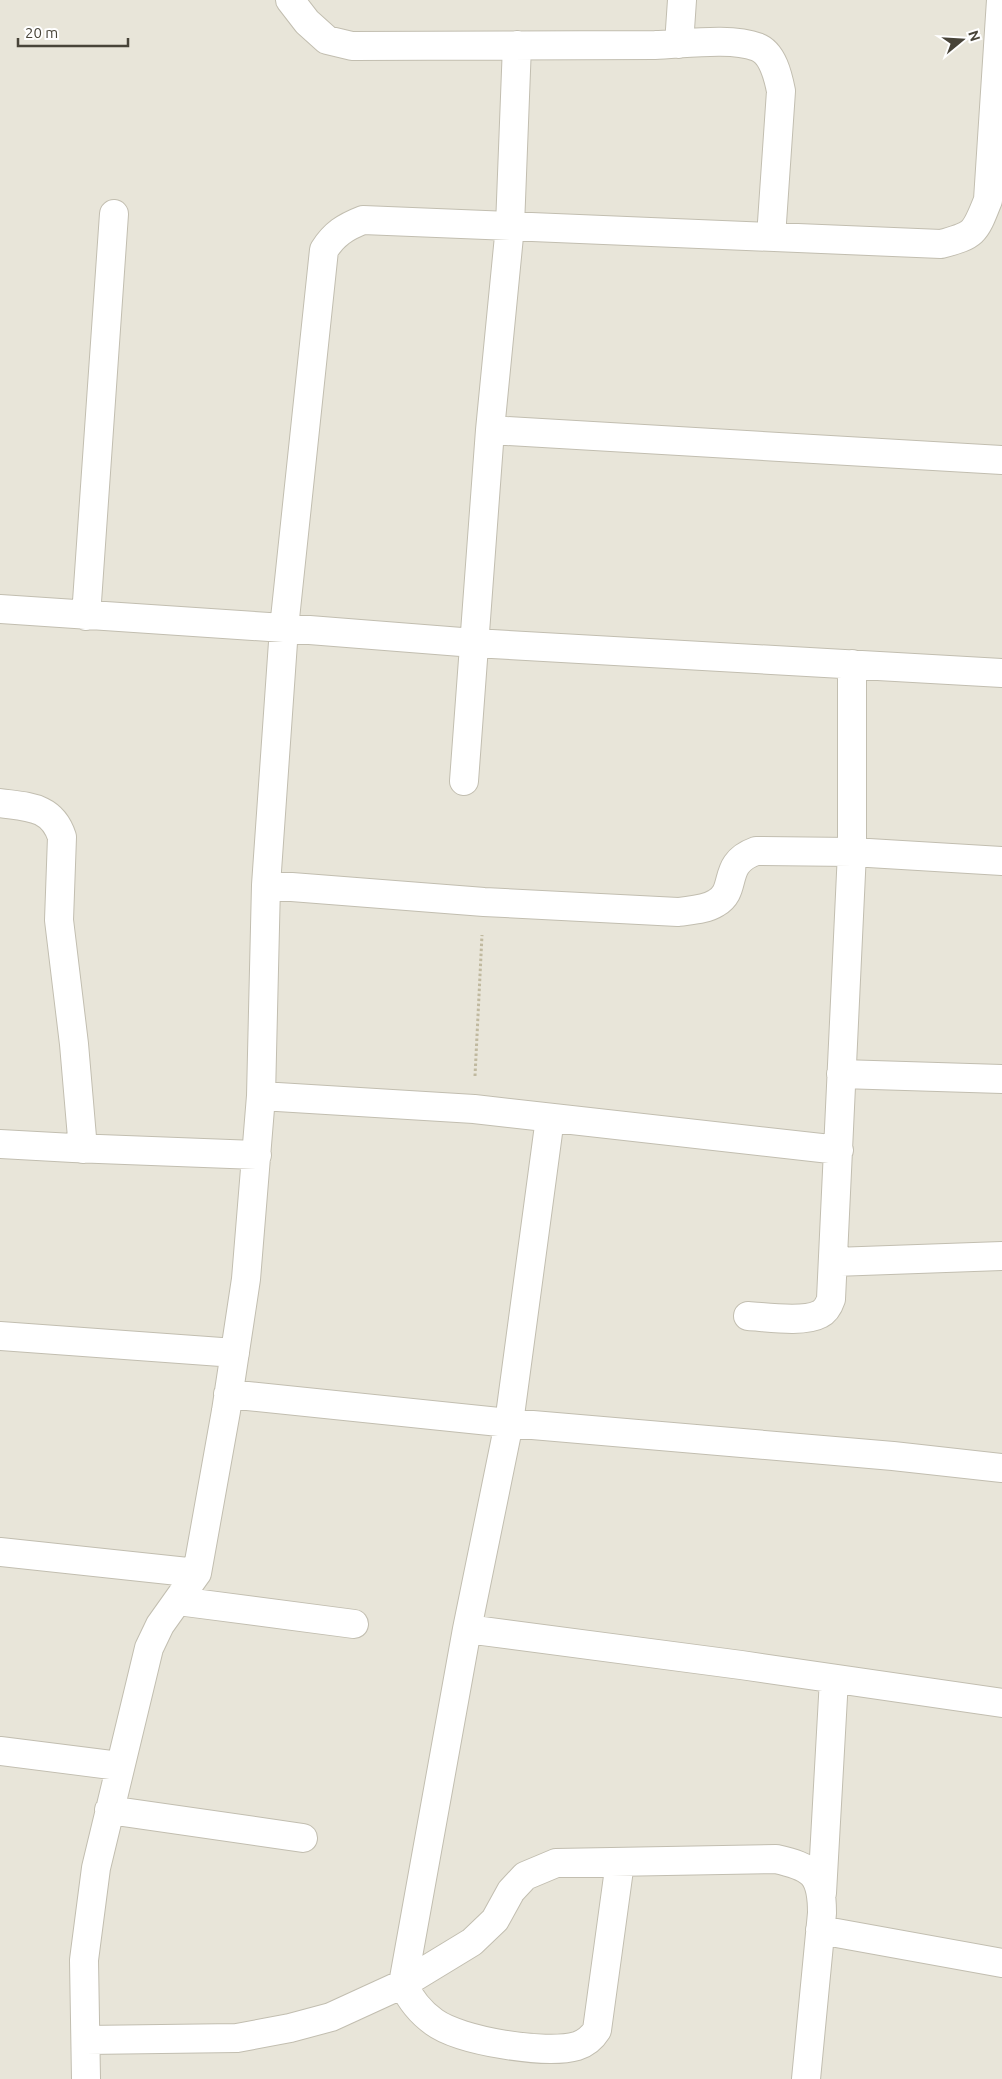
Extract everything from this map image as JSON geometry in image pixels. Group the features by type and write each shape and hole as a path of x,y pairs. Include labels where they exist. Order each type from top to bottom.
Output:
{"street":[{"path":"290,0 306,22 327,40 352,46 740,42 759,48 769,56 778,75 781,92 771,238"},
{"path":"679,44 682,0"},
{"path":"86,2079 84,1960 96,1868 149,1648 160,1625 197,1572 246,1279 261,1096 266,885 284,628 324,250 332,237 346,227 363,220 940,244 964,238 977,226 988,200 1000,0"},
{"path":"464,781 490,430 510,226 517,45"},
{"path":"86,616 114,214"},
{"path":"490,430 1002,460"},
{"path":"0,610 284,628 474,643 1002,673"},
{"path":"748,1316 805,1318 819,1315 828,1308 832,1299 852,852 852,664"},
{"path":"0,802 32,808 49,814 58,824 62,837 59,920 73,1036 83,1148"},
{"path":"266,885 484,902 678,912 694,910 717,903 726,893 735,865 744,856 756,851 852,852 1002,860"},
{"path":"841,1074 1002,1079"},
{"path":"261,1096 474,1110 839,1150"},
{"path":"550,1118 509,1423 467,1630 403,1984 412,2001 434,2023 458,2034 495,2044 558,2048 577,2046 591,2039 597,2030 620,1862"},
{"path":"0,1144 257,1155"},
{"path":"834,1262 1002,1256"},
{"path":"0,1336 235,1353"},
{"path":"228,1394 509,1423 893,1456 1002,1468"},
{"path":"0,1552 197,1572"},
{"path":"178,1601 354,1624"},
{"path":"467,1630 834,1679 1002,1704"},
{"path":"806,2079 820,1930 834,1679"},
{"path":"0,1751 120,1766"},
{"path":"109,1810 303,1838"},
{"path":"86,2040 237,2038 290,2028 332,2017 403,1984 472,1942 495,1920 511,1891 525,1876 556,1863 776,1859 801,1865 814,1875 822,1893"},
{"path":"820,1930 1002,1963"}],"path":[{"path":"474,1110 484,902"}],"shaded area":[{"path":"0,0 1002,0 1002,2079 0,2079"}]}
